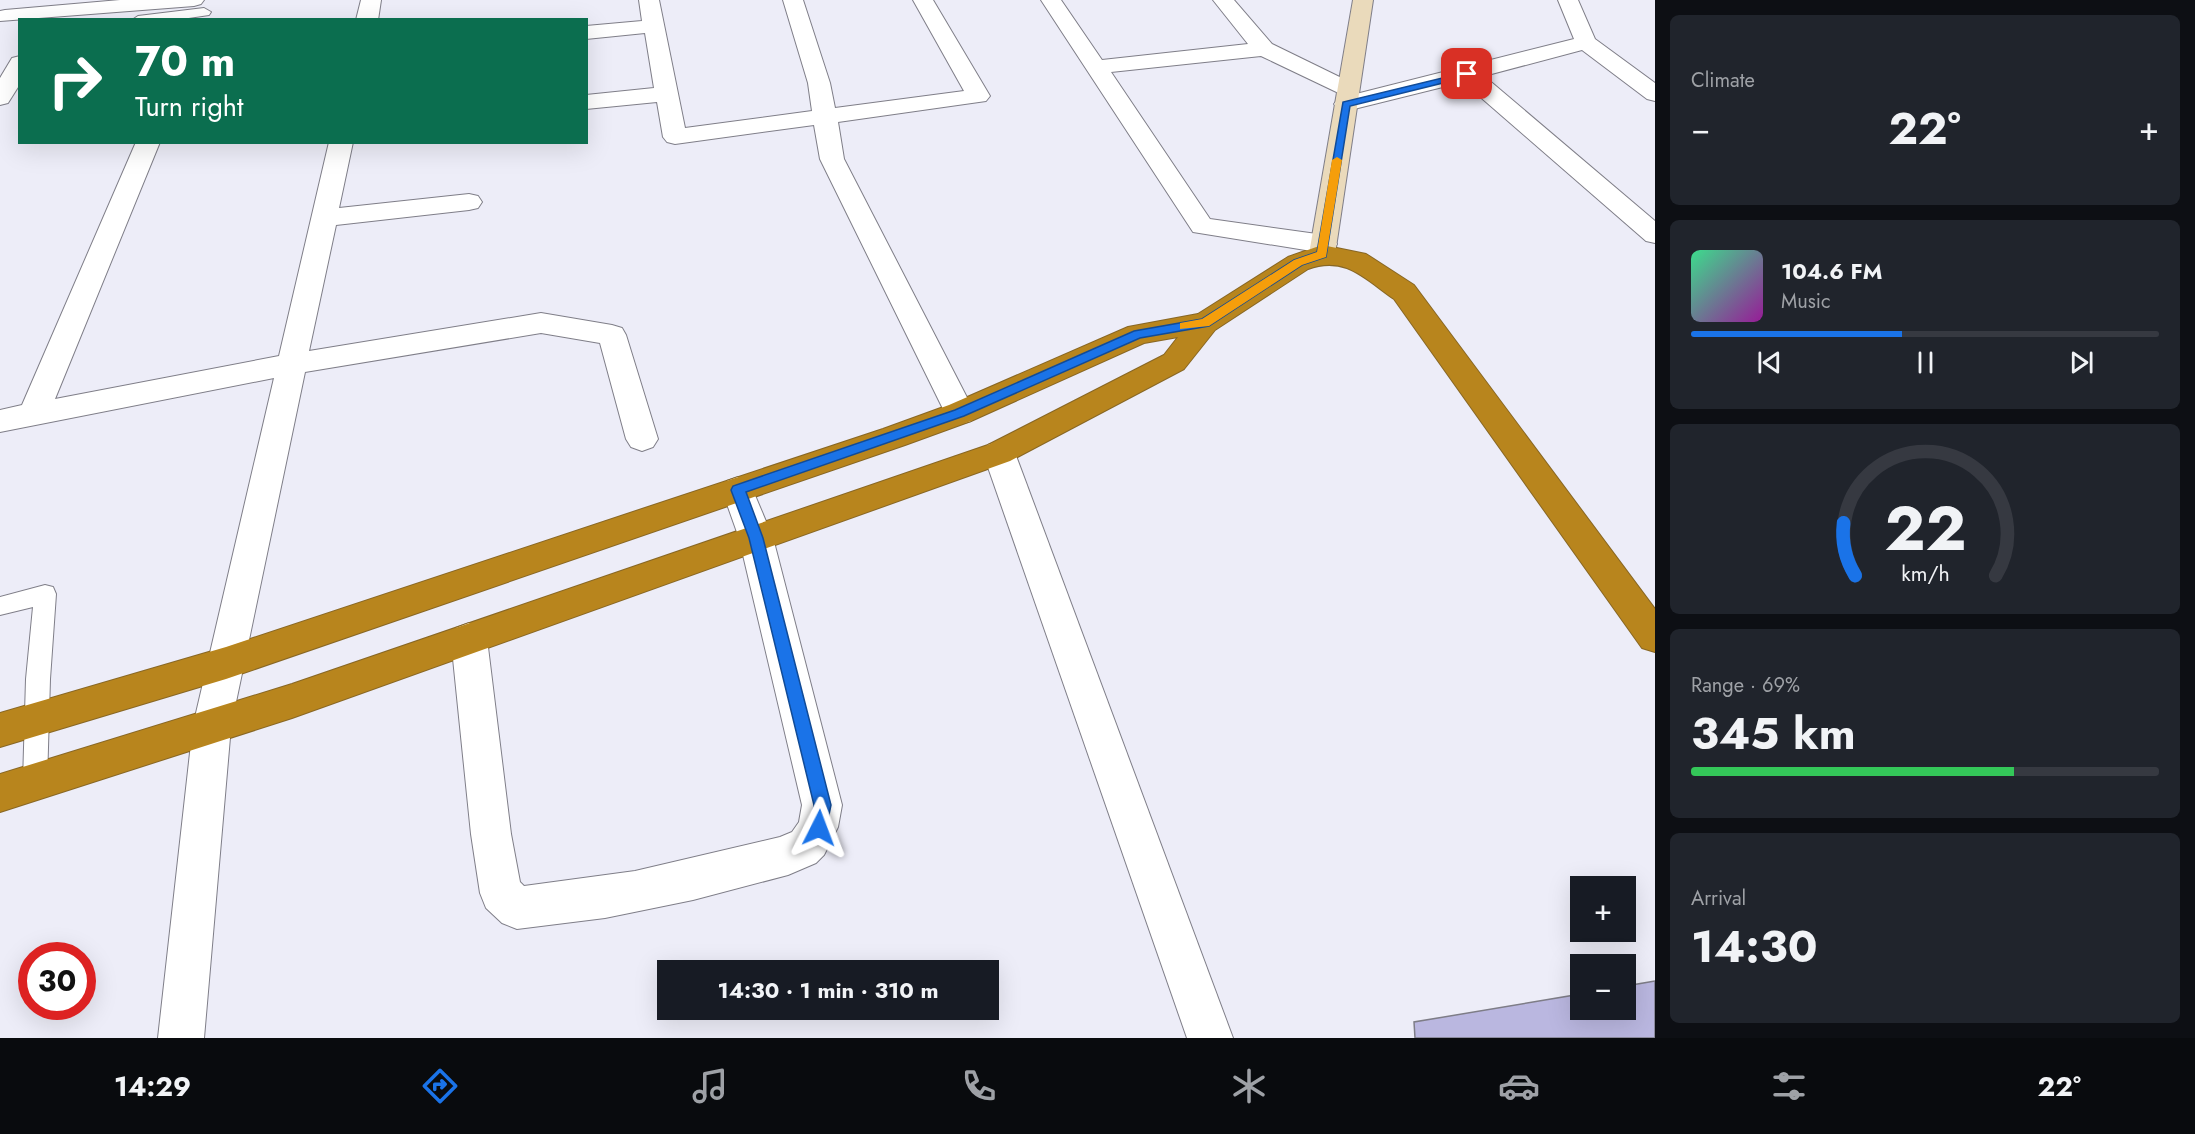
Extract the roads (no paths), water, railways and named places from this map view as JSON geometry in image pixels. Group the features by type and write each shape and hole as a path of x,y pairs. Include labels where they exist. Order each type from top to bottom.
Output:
{"highway":[{"path":"0,793 292,701 999,453 1174,362 1205,323 1323,249 1356,260 1404,292 1655,637"},
{"path":"0,730 226,663 894,437 960,413 1138,334 1205,323"},
{"path":"894,437 922,480"}],"street":[{"path":"367,18 371,0"},
{"path":"649,0 675,137 978,96 922,0"},
{"path":"793,0 819,83 832,159 960,413"},
{"path":"1051,0 1202,226 1323,249 1363,0"},
{"path":"1223,0 1264,49 1347,97 1467,74 1586,42"},
{"path":"1568,0 1586,42 1655,94"},
{"path":"2,17 42,11 202,8"},
{"path":"588,33 654,26"},
{"path":"1097,67 1264,49"},
{"path":"0,98 18,66"},
{"path":"1467,74 1655,235"},
{"path":"588,102 667,94"},
{"path":"33,415 147,144"},
{"path":"182,1038 212,726 340,144"},
{"path":"324,218 469,202"},
{"path":"0,421 292,363 541,322 612,335 642,439"},
{"path":"999,453 1210,1038"},
{"path":"469,639 490,834 501,893 517,908 548,906 669,887 773,859 804,848 819,828 822,805 756,538 738,490"}],"lane":[{"path":"149,18 202,8"},
{"path":"0,606 45,594 36,719 35,782"}]}
